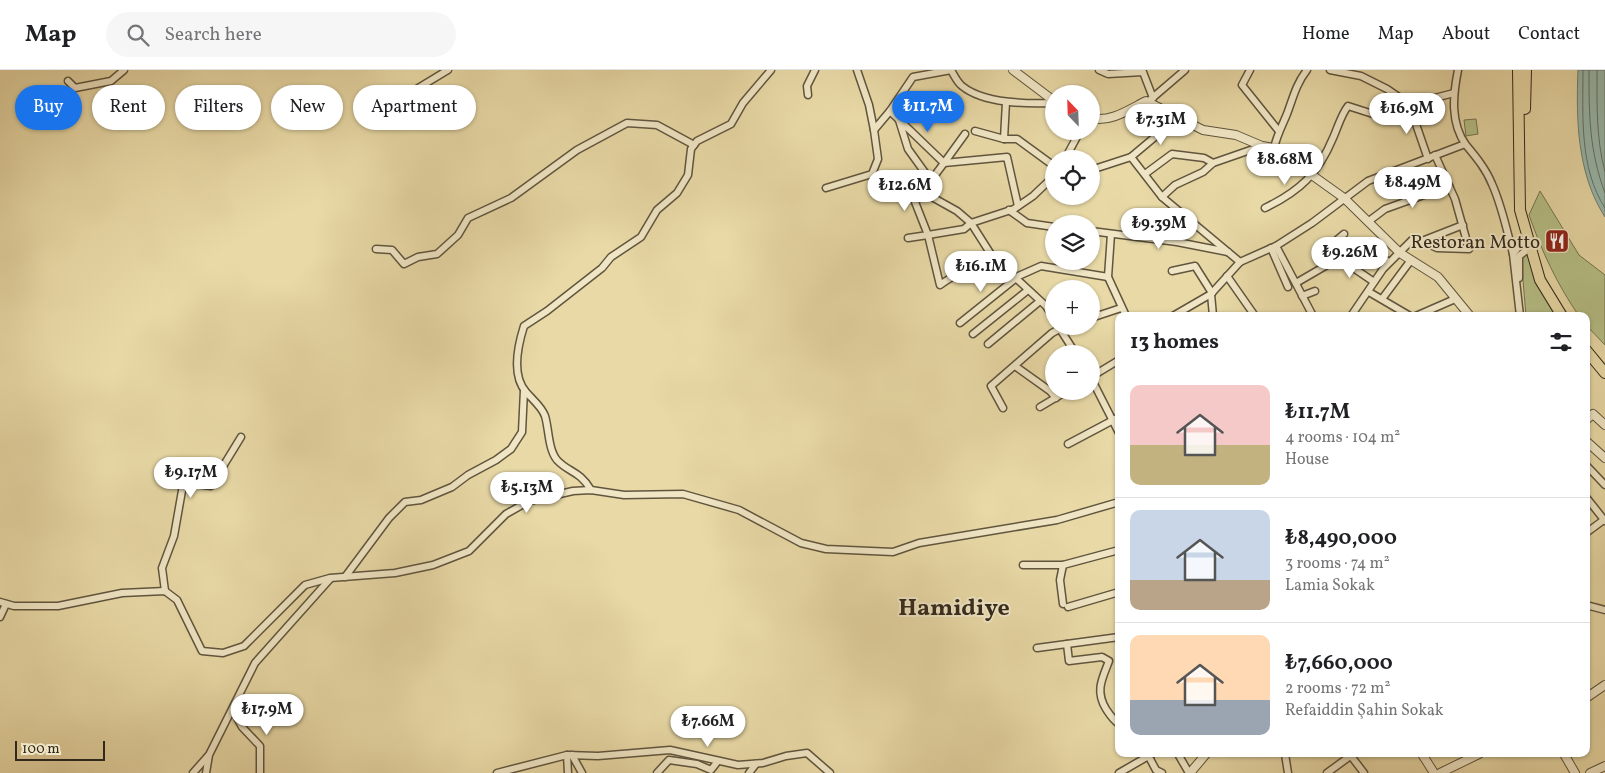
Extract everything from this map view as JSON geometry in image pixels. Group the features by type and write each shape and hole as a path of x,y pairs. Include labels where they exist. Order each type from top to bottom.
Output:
{"main road":[{"path":"1518,70 1520,210 1540,280 1560,312"},
{"path":"1526,70 1523,145 1526,208 1531,249 1565,312"},
{"path":"1590,348 1605,364"},
{"path":"1590,355 1605,373"}],"street":[{"path":"68,81 75,88 102,83 111,81 124,70"},
{"path":"423,85 448,70"},
{"path":"345,577 389,518 405,502 421,500 452,487 468,474 496,460 511,449 522,432 524,390 517,368 518,345 524,326 547,311 602,268 611,257 641,238 658,210 677,193 688,175 694,145 697,141 731,124 743,103 771,70"},
{"path":"808,95 807,86 815,70"},
{"path":"826,188 872,174 878,159 869,105 857,70"},
{"path":"874,130 890,111 913,76 951,70 960,85 972,93 1006,102 1045,102"},
{"path":"1014,70 1045,95"},
{"path":"1098,70 1108,74 1143,72 1150,100 1174,116 1203,130 1236,135 1262,146 1274,148 1313,174 1344,198 1400,253 1438,277 1466,312"},
{"path":"1100,119 1120,114 1150,100 1185,70"},
{"path":"1250,70 1242,85 1278,130"},
{"path":"1274,148 1278,130 1286,116 1299,81 1306,70"},
{"path":"1330,70 1360,76 1409,104 1428,158"},
{"path":"1458,70 1453,108 1465,144 1477,158 1492,182 1513,254 1520,312"},
{"path":"1265,208 1291,195 1306,184 1333,139 1344,111 1348,106 1373,114 1454,93"},
{"path":"1004,139 1006,102"},
{"path":"890,111 944,163 1007,157 1018,206"},
{"path":"1100,167 1131,157 1162,132 1174,116"},
{"path":"898,119 908,149 931,181"},
{"path":"376,249 392,250 404,264 418,257 437,254 458,235 468,218 510,198 577,150 627,123 657,125 694,145"},
{"path":"975,131 1004,139 1017,139 1045,159"},
{"path":"965,134 914,202 914,206 928,235 940,286 954,274 968,269 991,254"},
{"path":"1180,312 1211,294 1240,262 1273,247 1312,224 1368,181 1465,144"},
{"path":"1162,197 1175,186 1203,172 1213,163 1262,146"},
{"path":"1145,174 1172,154 1204,158 1213,163"},
{"path":"1229,162 1235,155"},
{"path":"1354,312 1390,262 1414,238 1437,248 1469,249 1463,225 1449,186 1435,156"},
{"path":"1131,157 1162,197 1240,262"},
{"path":"1394,172 1406,200"},
{"path":"908,238 964,229 971,223 1018,206 1045,185"},
{"path":"1369,221 1385,209 1449,186"},
{"path":"923,192 957,211 971,223 991,254 1045,307"},
{"path":"1009,210 1027,223 1045,226"},
{"path":"1422,241 1463,225"},
{"path":"1100,232 1177,242 1230,252"},
{"path":"1111,234 1108,277 1124,312"},
{"path":"1344,234 1331,245 1331,253 1337,259 1374,282"},
{"path":"1513,254 1527,236"},
{"path":"1273,247 1296,283 1311,312"},
{"path":"1273,247 1288,287"},
{"path":"1296,283 1337,259 1369,249 1390,262"},
{"path":"1521,312 1518,282 1520,256 1531,249"},
{"path":"1382,299 1411,260"},
{"path":"960,323 1014,278 1041,266 1108,277"},
{"path":"1172,271 1195,266 1211,294 1213,312"},
{"path":"1227,276 1252,312"},
{"path":"973,334 1028,290"},
{"path":"1302,296 1315,291"},
{"path":"1369,292 1403,312"},
{"path":"1425,312 1455,299"},
{"path":"988,344 1040,301"},
{"path":"1100,315 1121,308"},
{"path":"1003,408 991,386 1052,335"},
{"path":"1100,372 1115,362"},
{"path":"1015,366 1045,387"},
{"path":"524,390 544,414 552,448 557,460 579,474 591,490"},
{"path":"1100,392 1115,417"},
{"path":"1040,407 1052,400"},
{"path":"1590,417 1593,414 1605,425"},
{"path":"1068,444 1115,420"},
{"path":"165,591 162,568 174,536 183,485 211,486 241,436"},
{"path":"1590,445 1605,458"},
{"path":"1590,469 1605,485"},
{"path":"0,617 3,603 58,606 122,593 165,591 177,600 202,651 223,653 244,646 305,585 330,578 394,572 433,565 469,551 506,514 529,502 573,491 591,490 624,495 683,494 739,510 801,543 826,549 893,552 935,540 1057,520 1115,503"},
{"path":"1590,502 1605,520 1590,530"},
{"path":"1023,565 1063,565 1115,551"},
{"path":"1063,565 1060,580 1066,606 1115,593"},
{"path":"193,773 209,755 255,663 330,578"},
{"path":"1590,606 1605,610"},
{"path":"1038,648 1115,638"},
{"path":"1067,644 1069,661 1102,658 1110,661 1098,688 1100,700 1115,721"},
{"path":"1590,695 1605,685"},
{"path":"233,710 242,726 260,746 260,773"},
{"path":"497,773 520,770 569,755 626,755 670,750 738,765 756,764 807,753 830,773"},
{"path":"206,773 209,755"},
{"path":"568,773 569,755"},
{"path":"569,755 582,773"},
{"path":"1119,773 1149,757"},
{"path":"1151,757 1156,770 1162,773"},
{"path":"1180,757 1189,773 1203,757"},
{"path":"1285,757 1288,773"},
{"path":"1327,773 1349,757"},
{"path":"1353,757 1364,773"},
{"path":"1424,757 1434,773"},
{"path":"1440,773 1473,757"},
{"path":"1566,757 1575,773"},
{"path":"657,773 669,760 697,764 711,770 718,761"},
{"path":"749,773 756,764"},
{"path":"1590,773 1605,766"}],"green space":[{"path":"1476,119 1478,134 1466,136 1464,120"},
{"path":"1540,191 1579,255 1605,275 1605,345 1590,329 1590,312 1576,312 1571,304 1539,242 1529,215"},
{"path":"1525,254 1530,255 1554,312 1526,312 1521,256"}],"water":[{"path":"1578,70 1605,70 1605,217 1589,183 1580,146 1577,108"}],"place":[{"name":"Restoran Motto","path":"1557,241"}],"district":[{"name":"Hamidiye","path":"954,607"}]}
